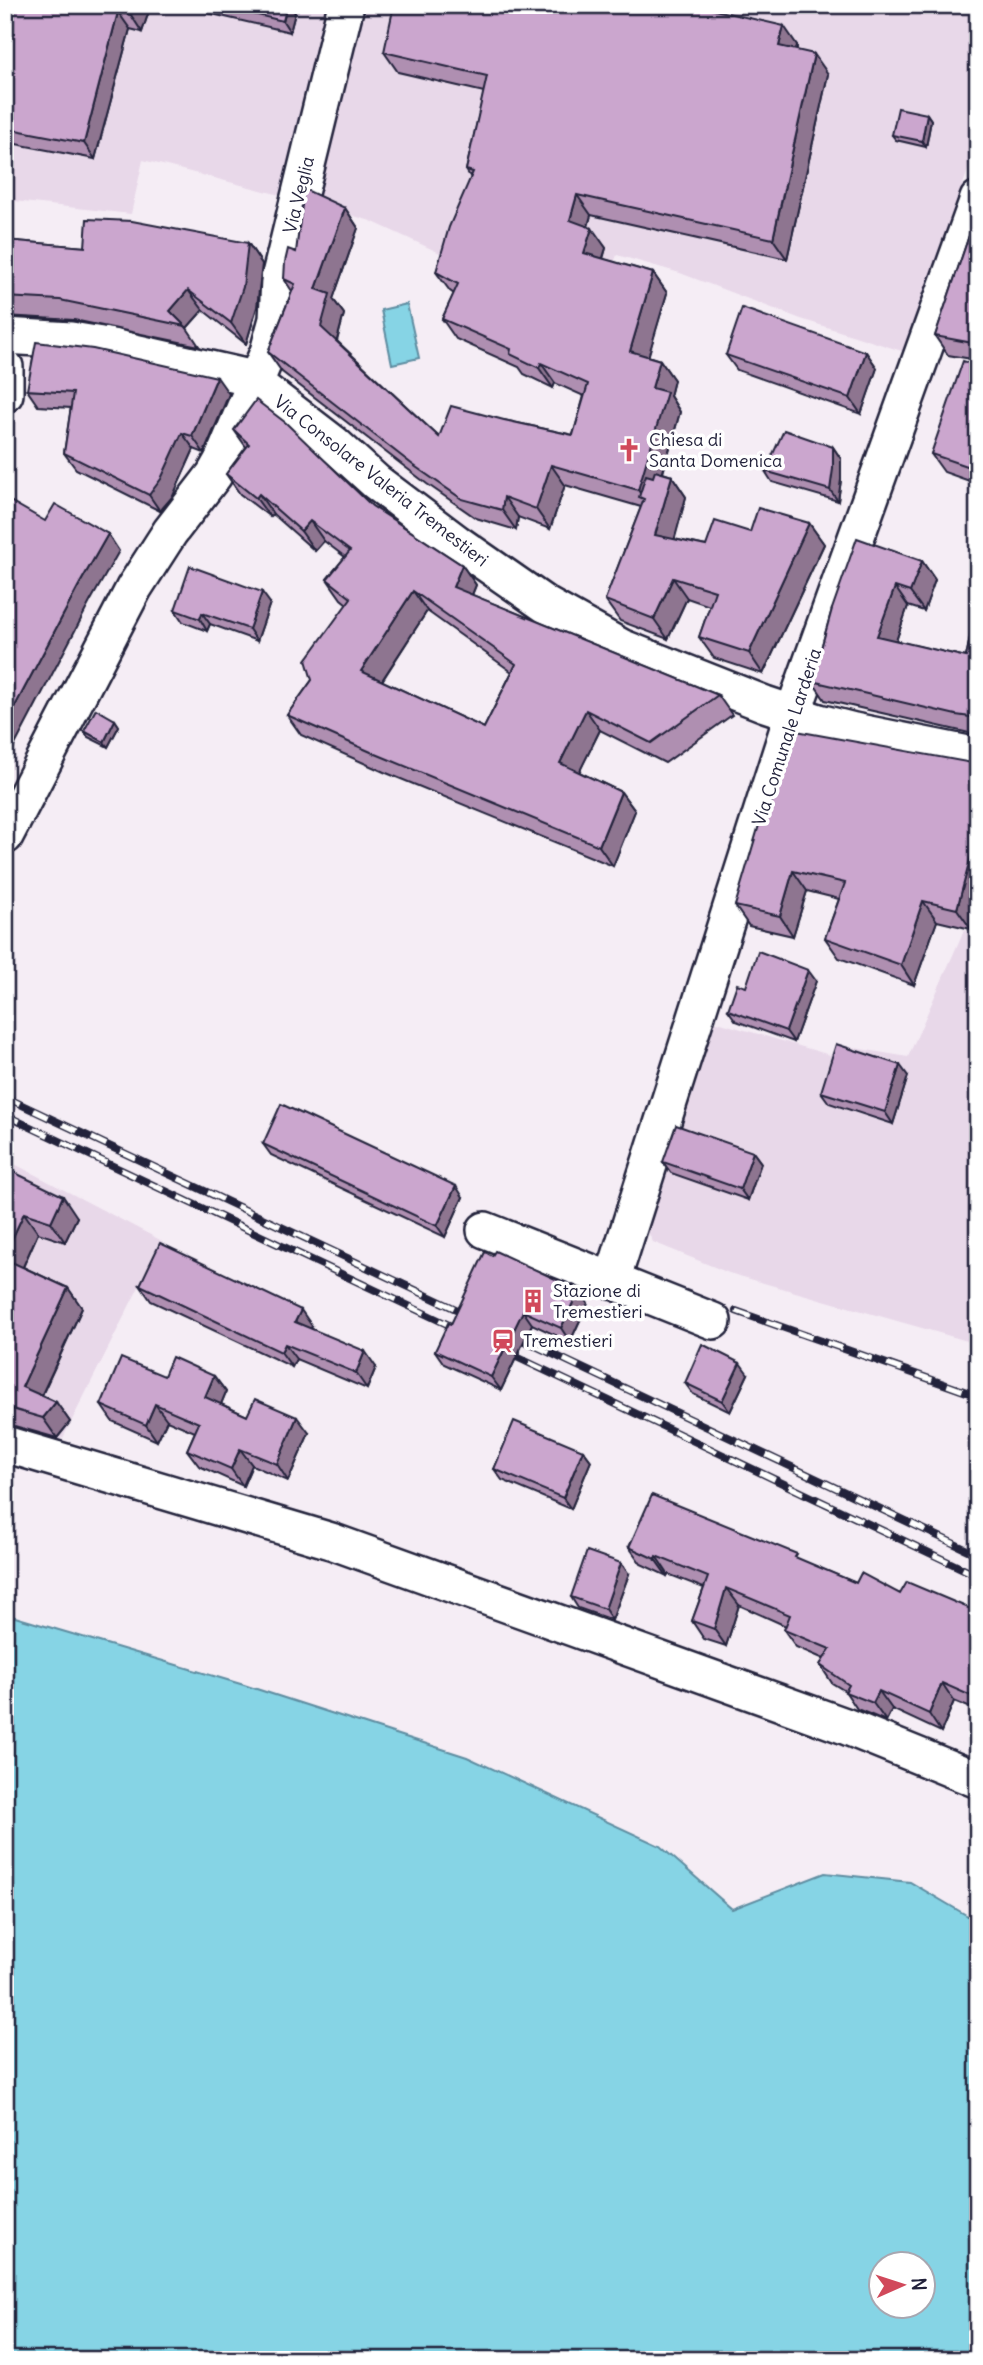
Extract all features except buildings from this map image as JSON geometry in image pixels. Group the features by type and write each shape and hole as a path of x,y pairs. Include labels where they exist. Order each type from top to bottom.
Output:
{"street":[{"name":"Via Veglia","path":"5,836 134,588 170,532 222,461 268,352 277,319 279,279 346,5"},
{"name":"Via Comunale Larderia","path":"612,1281 793,713 978,199"},
{"name":"Via Consolare Valeria Tremestieri","path":"5,336 71,340 230,372 255,383 333,443 417,514 546,605 621,648 793,713 854,732 978,756"},
{"path":"5,367 5,394"},
{"path":"485,1230 713,1321"},
{"path":"5,1444 331,1541 845,1726 978,1780"}],"shaded area":[{"path":"5,5 978,5 978,141 905,352 801,319 680,273 617,255 591,323 371,221 143,160 131,214 5,200"},
{"path":"964,930 978,936 978,1344 729,1273 653,1242 644,1225 645,1216 714,1021 830,1055 843,1046 908,1057"},
{"path":"5,1159 162,1241 63,1438 50,1445 5,1431"}],"water":[{"path":"407,304 419,358 392,364 381,310"},
{"path":"5,1614 244,1685 467,1757 660,1846 732,1909 825,1873 910,1882 978,1922 978,2360 5,2360"}],"railway":[{"path":"5,1097 477,1319"},
{"path":"5,1115 466,1333"},
{"path":"736,1311 978,1396"},
{"path":"506,1332 978,1555"},
{"path":"500,1349 978,1576"}],"place":[{"name":"Chiesa di Santa Domenica","path":"629,450"},
{"name":"Stazione di Tremestieri","path":"533,1301"},
{"name":"Tremestieri","path":"503,1341"}]}
